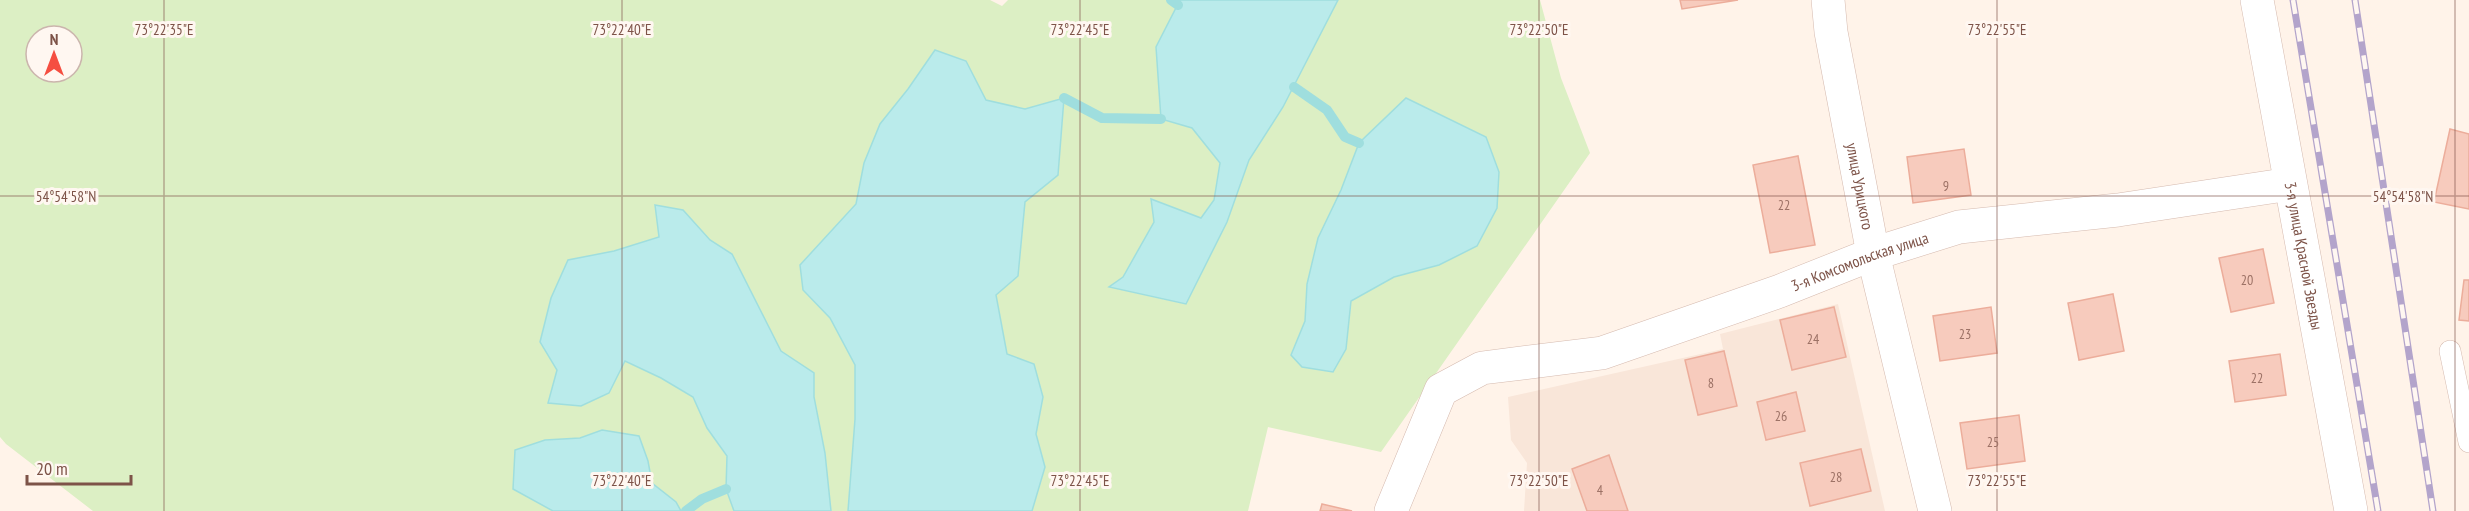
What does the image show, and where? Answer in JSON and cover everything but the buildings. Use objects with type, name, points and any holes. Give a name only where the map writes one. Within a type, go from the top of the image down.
[{"type":"street","name":"улица Урицкого","points":[[1828,0],[1831,32],[1873,254],[1935,511]]},
{"type":"street","name":"3-я улица Красной Звезды","points":[[2257,0],[2350,511]]},
{"type":"street","name":"3-я Комсомольская улица","points":[[1391,511],[1441,390],[1482,368],[1602,353],[1780,291],[1873,254],[1959,227],[2118,210],[2290,184]]},
{"type":"lane","points":[[2450,351],[2469,442]]},
{"type":"shaded area","points":[[1838,304],[1885,511],[1524,511],[1527,463],[1511,440],[1508,397],[1723,349],[1720,334]]},
{"type":"green space","points":[[0,0],[990,0],[1002,6],[1008,0],[1180,0],[1167,28],[1192,128],[1220,163],[1214,200],[1202,218],[1154,222],[1123,277],[1109,287],[1185,304],[1227,222],[1249,160],[1283,106],[1338,0],[1540,0],[1561,78],[1590,153],[1381,452],[1268,427],[1248,511],[1032,511],[1045,467],[1036,434],[1043,397],[1007,355],[996,294],[1021,229],[1025,202],[1058,175],[1064,99],[1025,109],[985,100],[966,61],[935,50],[908,89],[864,163],[856,204],[800,265],[803,290],[830,318],[855,365],[855,419],[848,511],[831,511],[825,453],[814,397],[814,373],[781,351],[732,254],[710,240],[683,210],[655,206],[660,237],[614,251],[568,260],[557,370],[548,403],[625,361],[661,378],[693,397],[707,428],[727,457],[726,489],[734,511],[681,511],[676,502],[652,483],[648,461],[602,430],[580,438],[545,440],[543,505],[553,511],[93,511],[0,437]],"holes":[[[1406,99],[1499,172],[1497,208],[1477,246],[1439,265],[1394,277],[1351,301],[1346,349],[1291,355],[1305,321],[1341,190],[1359,143]]]},
{"type":"water","points":[[1180,0],[1338,0],[1283,107],[1249,160],[1227,222],[1186,304],[1109,287],[1123,277],[1154,222],[1151,199],[1201,218],[1214,200],[1220,163],[1192,128],[1161,119],[1156,47]]},
{"type":"water","points":[[935,50],[966,61],[986,100],[1025,109],[1064,98],[1058,175],[1025,202],[1018,276],[996,295],[1007,354],[1034,364],[1043,397],[1036,434],[1045,467],[1032,511],[848,511],[855,419],[855,365],[830,318],[803,290],[800,265],[856,204],[864,163],[880,124]]},
{"type":"water","points":[[1406,98],[1486,137],[1499,172],[1497,208],[1477,246],[1439,265],[1394,277],[1351,301],[1346,349],[1333,372],[1302,367],[1291,355],[1305,321],[1307,284],[1318,238],[1341,190],[1359,143]]},
{"type":"water","points":[[655,205],[683,210],[710,240],[732,254],[781,351],[814,373],[814,397],[825,453],[831,511],[734,511],[726,489],[727,456],[707,428],[693,397],[661,378],[625,361],[609,393],[581,406],[548,403],[557,370],[540,342],[551,298],[568,260],[614,251],[659,237]]},
{"type":"water","points":[[602,430],[639,436],[648,461],[652,483],[676,502],[681,511],[553,511],[513,489],[515,450],[545,440],[580,438]]},
{"type":"waterway","points":[[1171,0],[1178,5]]},
{"type":"waterway","points":[[1294,87],[1327,110],[1345,137],[1359,143]]},
{"type":"waterway","points":[[1064,98],[1102,118],[1161,119]]},
{"type":"waterway","points":[[686,511],[702,499],[726,489]]},
{"type":"railway","points":[[2293,0],[2378,511]]},
{"type":"railway","points":[[2355,0],[2433,511]]}]
